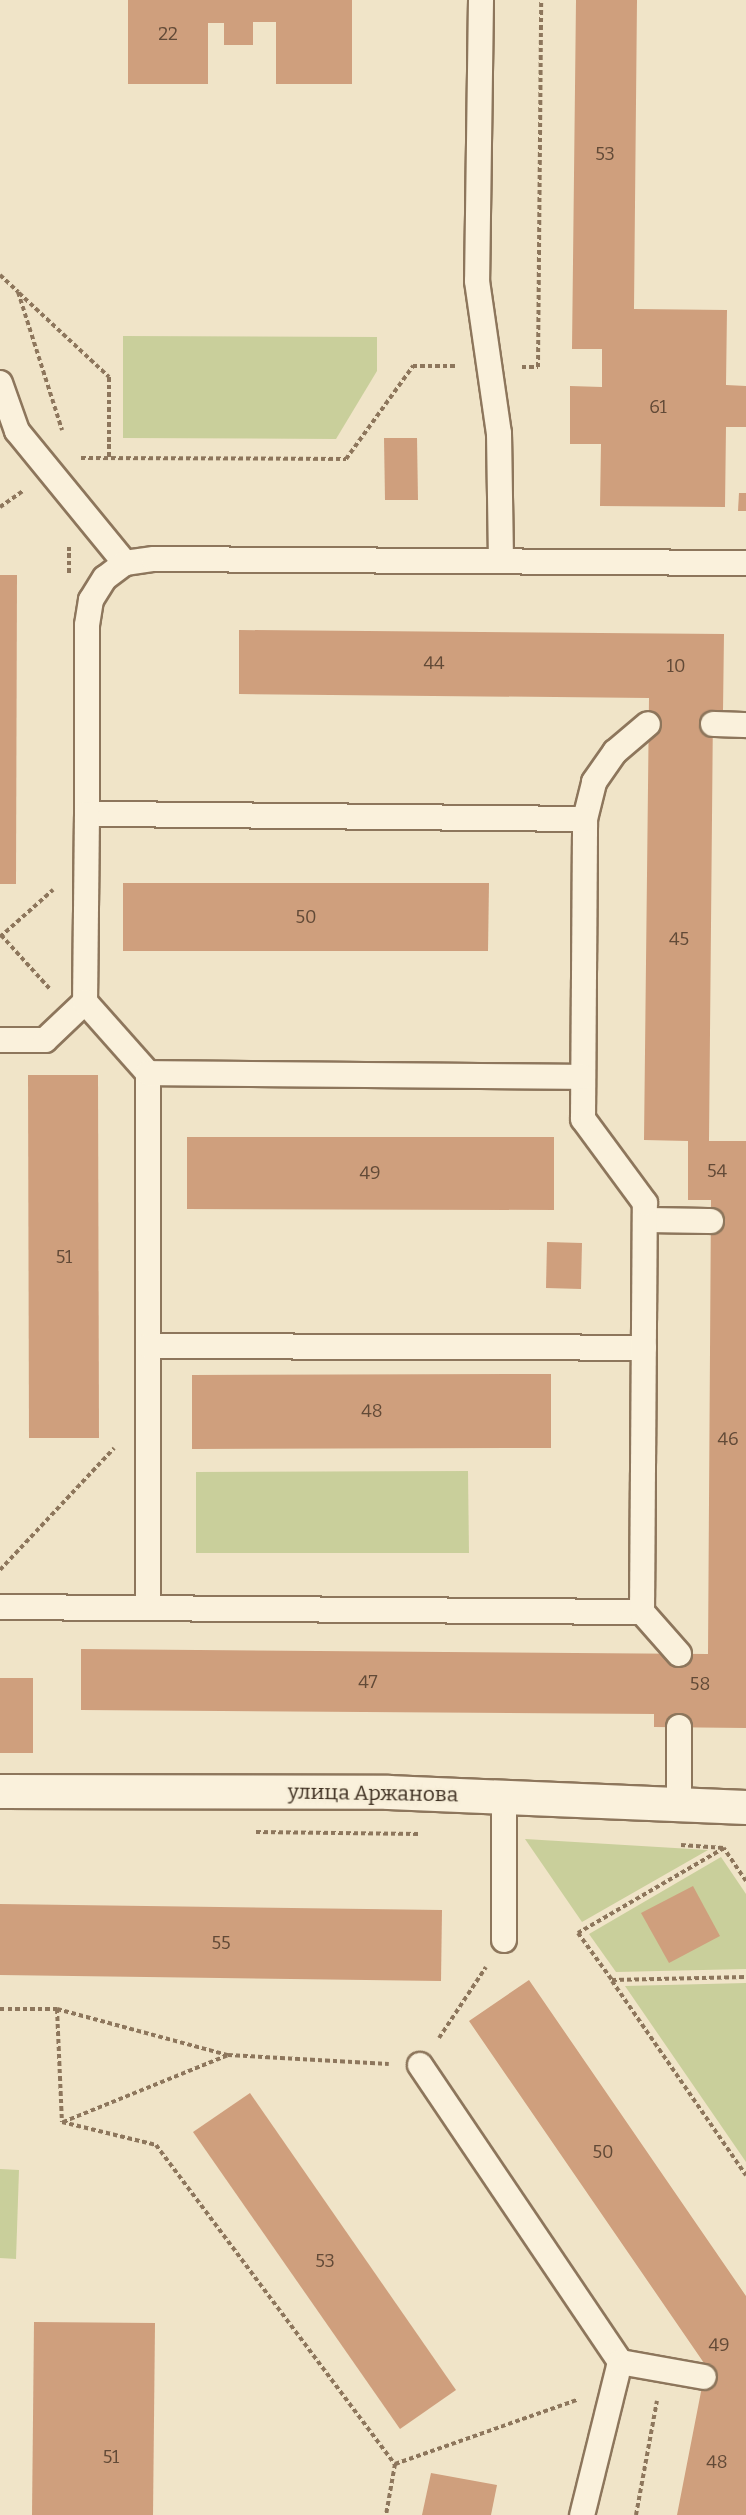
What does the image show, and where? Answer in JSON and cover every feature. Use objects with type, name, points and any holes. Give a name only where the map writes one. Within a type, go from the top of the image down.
[{"type":"street","name":"улица Аржанова","points":[[0,1791],[504,1796],[746,1807]]},
{"type":"lane","points":[[481,0],[477,281],[499,433],[501,561]]},
{"type":"lane","points":[[0,382],[17,431],[125,563]]},
{"type":"lane","points":[[0,1040],[45,1040],[79,1008],[87,813],[87,626],[92,600],[105,578],[125,563],[154,559],[746,563]]},
{"type":"lane","points":[[648,724],[615,752],[594,782],[585,819],[583,1119],[645,1203],[642,1612],[679,1654]]},
{"type":"lane","points":[[713,724],[746,725]]},
{"type":"lane","points":[[87,813],[585,819]]},
{"type":"lane","points":[[79,1008],[148,1073],[583,1077]]},
{"type":"lane","points":[[148,1073],[148,1608]]},
{"type":"lane","points":[[645,1220],[711,1221]]},
{"type":"lane","points":[[148,1346],[644,1348]]},
{"type":"lane","points":[[0,1607],[642,1612]]},
{"type":"lane","points":[[679,1727],[679,1804]]},
{"type":"lane","points":[[504,1796],[504,1940]]},
{"type":"lane","points":[[420,2065],[620,2362],[704,2377]]},
{"type":"lane","points":[[582,2515],[620,2362]]},
{"type":"path","points":[[70,458],[346,459],[413,366],[538,367],[542,0]]},
{"type":"path","points":[[18,292],[109,377],[110,458]]},
{"type":"path","points":[[0,935],[79,1008]]},
{"type":"path","points":[[0,1570],[119,1443]]},
{"type":"path","points":[[246,1832],[422,1834]]},
{"type":"path","points":[[677,1845],[724,1848]]},
{"type":"path","points":[[724,1848],[746,1881]]},
{"type":"path","points":[[724,1848],[579,1933],[746,2175]]},
{"type":"path","points":[[0,2009],[57,2009],[228,2055],[420,2065],[504,1940]]},
{"type":"path","points":[[612,1980],[746,1977]]},
{"type":"path","points":[[57,2009],[62,2122]]},
{"type":"path","points":[[62,2122],[228,2055]]},
{"type":"path","points":[[62,2122],[156,2145],[395,2464],[386,2515]]},
{"type":"path","points":[[395,2464],[614,2387],[658,2397],[636,2515]]},
{"type":"green space","points":[[123,336],[377,337],[377,371],[336,439],[123,438]]},
{"type":"green space","points":[[468,1471],[469,1553],[196,1553],[196,1472]]},
{"type":"green space","points":[[525,1839],[708,1850],[582,1922]]},
{"type":"green space","points":[[721,1857],[746,1894],[746,1969],[616,1972],[589,1934]]},
{"type":"green space","points":[[746,1983],[746,2162],[625,1986]]},
{"type":"green space","points":[[0,2169],[19,2170],[16,2259],[0,2258]]},
{"type":"building","points":[[128,0],[352,0],[352,84],[276,84],[276,22],[253,22],[253,45],[224,45],[224,23],[208,23],[208,84],[128,84]]},
{"type":"building","points":[[576,0],[637,0],[634,309],[727,310],[726,385],[746,386],[746,427],[726,427],[725,507],[600,506],[601,444],[570,444],[570,386],[602,387],[602,349],[572,349]]},
{"type":"building","points":[[384,438],[417,438],[418,500],[385,500]]},
{"type":"building","points":[[739,493],[746,493],[746,511],[738,511]]},
{"type":"building","points":[[0,575],[17,575],[16,884],[0,884]]},
{"type":"building","points":[[239,630],[724,634],[723,711],[713,710],[709,1141],[746,1141],[746,1728],[654,1727],[654,1714],[81,1710],[81,1649],[708,1654],[711,1200],[688,1200],[688,1141],[644,1140],[649,698],[239,694]]},
{"type":"building","points":[[123,883],[489,883],[488,951],[123,951]]},
{"type":"building","points":[[28,1075],[98,1075],[99,1438],[29,1438]]},
{"type":"building","points":[[187,1137],[554,1137],[554,1210],[187,1209]]},
{"type":"building","points":[[547,1242],[582,1243],[581,1289],[546,1288]]},
{"type":"building","points":[[551,1374],[551,1448],[192,1449],[192,1375]]},
{"type":"building","points":[[0,1678],[33,1678],[33,1753],[0,1753]]},
{"type":"building","points":[[693,1886],[720,1936],[669,1963],[641,1913]]},
{"type":"building","points":[[0,1904],[442,1910],[441,1981],[0,1975]]},
{"type":"building","points":[[529,1980],[746,2296],[746,2515],[677,2515],[706,2366],[469,2021]]},
{"type":"building","points":[[250,2093],[456,2390],[400,2429],[193,2132]]},
{"type":"building","points":[[34,2322],[155,2323],[153,2515],[32,2515]]},
{"type":"building","points":[[431,2473],[497,2485],[491,2515],[422,2515]]}]
